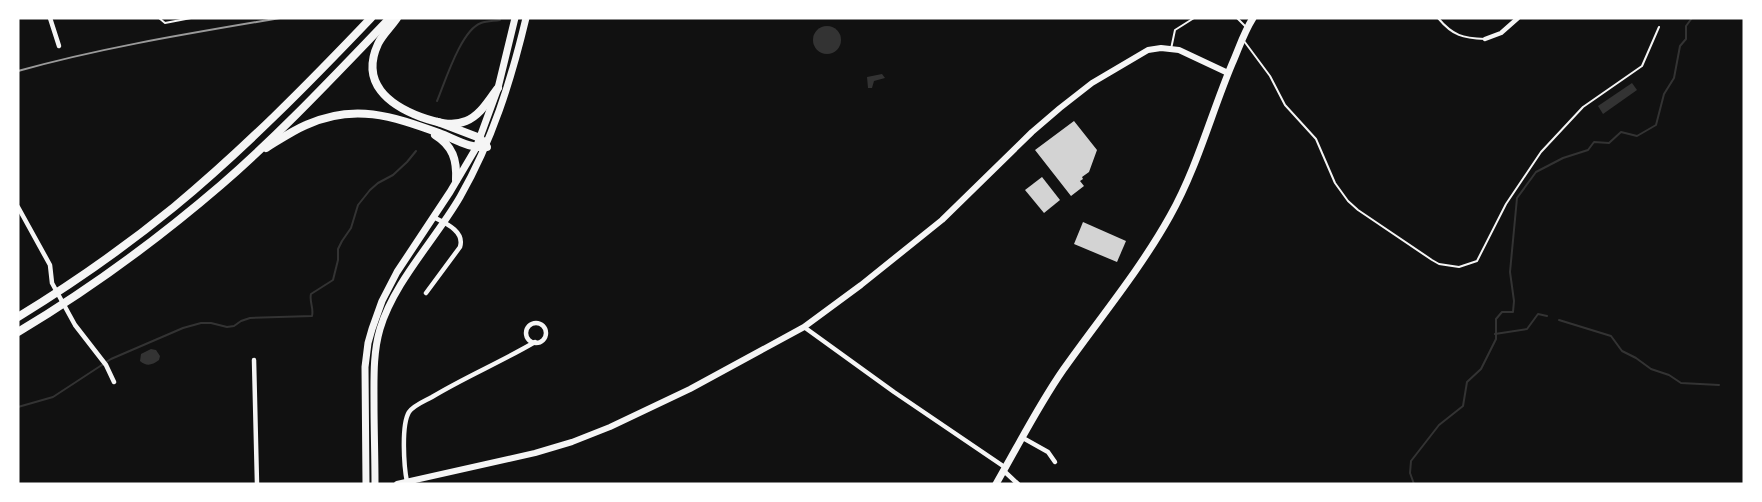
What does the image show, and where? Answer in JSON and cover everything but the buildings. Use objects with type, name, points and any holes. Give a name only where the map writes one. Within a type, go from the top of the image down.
[{"type":"highway","points":[[361,29],[363,18]]},
{"type":"highway","points":[[18,317],[133,239],[188,195],[270,120],[371,18]]},
{"type":"highway","points":[[18,332],[67,303],[172,226],[254,154],[324,87],[390,18]]},
{"type":"highway","points":[[397,18],[381,38],[374,53],[373,66],[376,82],[382,93],[394,105],[405,111],[480,138],[487,147]]},
{"type":"highway","points":[[438,122],[457,123],[470,120],[483,108],[498,88]]},
{"type":"highway","points":[[254,154],[304,126],[343,114],[376,114],[395,118],[476,148],[487,147]]},
{"type":"highway","points":[[420,127],[441,139],[452,150],[456,162],[456,180]]},
{"type":"main road","points":[[366,484],[365,367],[368,343],[382,301],[397,272],[476,148],[498,88],[515,18]]},
{"type":"main road","points":[[375,484],[374,367],[380,329],[387,309],[459,199],[487,147],[512,73],[526,18]]},
{"type":"main road","points":[[996,484],[1062,372],[1151,248],[1171,214],[1185,185],[1228,73],[1253,18]]},
{"type":"street","points":[[50,18],[60,46]]},
{"type":"street","points":[[1485,39],[1501,33],[1518,18]]},
{"type":"street","points":[[397,484],[535,453],[610,428],[690,389],[804,327],[942,220],[1032,132],[1092,83],[1148,50],[1161,48],[1179,50],[1228,73]]},
{"type":"street","points":[[18,207],[50,265],[52,283],[75,325],[102,359],[114,382]]},
{"type":"street","points":[[426,293],[461,244],[458,233],[433,217]]},
{"type":"street","points":[[407,482],[404,456],[408,414],[438,393],[535,342],[541,341],[546,334],[543,325],[538,323],[530,325],[526,332],[530,340],[535,342]]},
{"type":"street","points":[[804,327],[1005,470],[1018,484]]},
{"type":"street","points":[[254,360],[257,484]]},
{"type":"street","points":[[1023,438],[1048,452],[1055,462]]},
{"type":"lane","points":[[159,18],[165,23],[190,18]]},
{"type":"lane","points":[[1171,49],[1175,30],[1194,18]]},
{"type":"lane","points":[[1236,18],[1248,27]]},
{"type":"lane","points":[[1438,18],[1460,36],[1485,39]]},
{"type":"lane","points":[[1243,38],[1270,76],[1285,105],[1316,139],[1330,175],[1348,201],[1432,260],[1446,266],[1459,267],[1472,264],[1480,258],[1506,204],[1545,147],[1583,106],[1642,66],[1659,27]]},
{"type":"shaded area","points":[[827,26],[837,30],[841,40],[837,50],[827,54],[817,50],[813,40],[817,30]]},
{"type":"shaded area","points":[[882,74],[885,78],[874,81],[872,88],[868,88],[867,77]]},
{"type":"shaded area","points":[[1632,83],[1637,90],[1603,114],[1598,106]]},
{"type":"shaded area","points":[[151,349],[156,350],[160,356],[159,360],[150,365],[140,361],[141,354]]},
{"type":"waterway","points":[[1414,484],[1410,473],[1411,461],[1439,425],[1463,406],[1467,382],[1481,369],[1496,339],[1496,319],[1502,312],[1513,312],[1514,301],[1510,272],[1517,198],[1536,172],[1563,158],[1588,150],[1594,142],[1609,143],[1621,132],[1637,136],[1656,125],[1664,94],[1674,78],[1680,46],[1686,39],[1686,26],[1692,18]]},
{"type":"waterway","points":[[437,101],[454,57],[467,35],[481,23],[500,20]]},
{"type":"waterway","points":[[18,407],[53,397],[111,359],[183,328],[201,323],[234,326],[250,318],[312,316],[311,294],[333,280],[338,249],[351,228],[358,205],[370,190],[393,175],[416,151]]},
{"type":"waterway","points":[[1495,334],[1527,329],[1538,314],[1547,316]]},
{"type":"waterway","points":[[1559,320],[1611,336],[1622,351],[1651,369],[1669,375],[1681,383],[1719,385]]},
{"type":"railway","points":[[18,71],[115,48],[280,18]]}]
